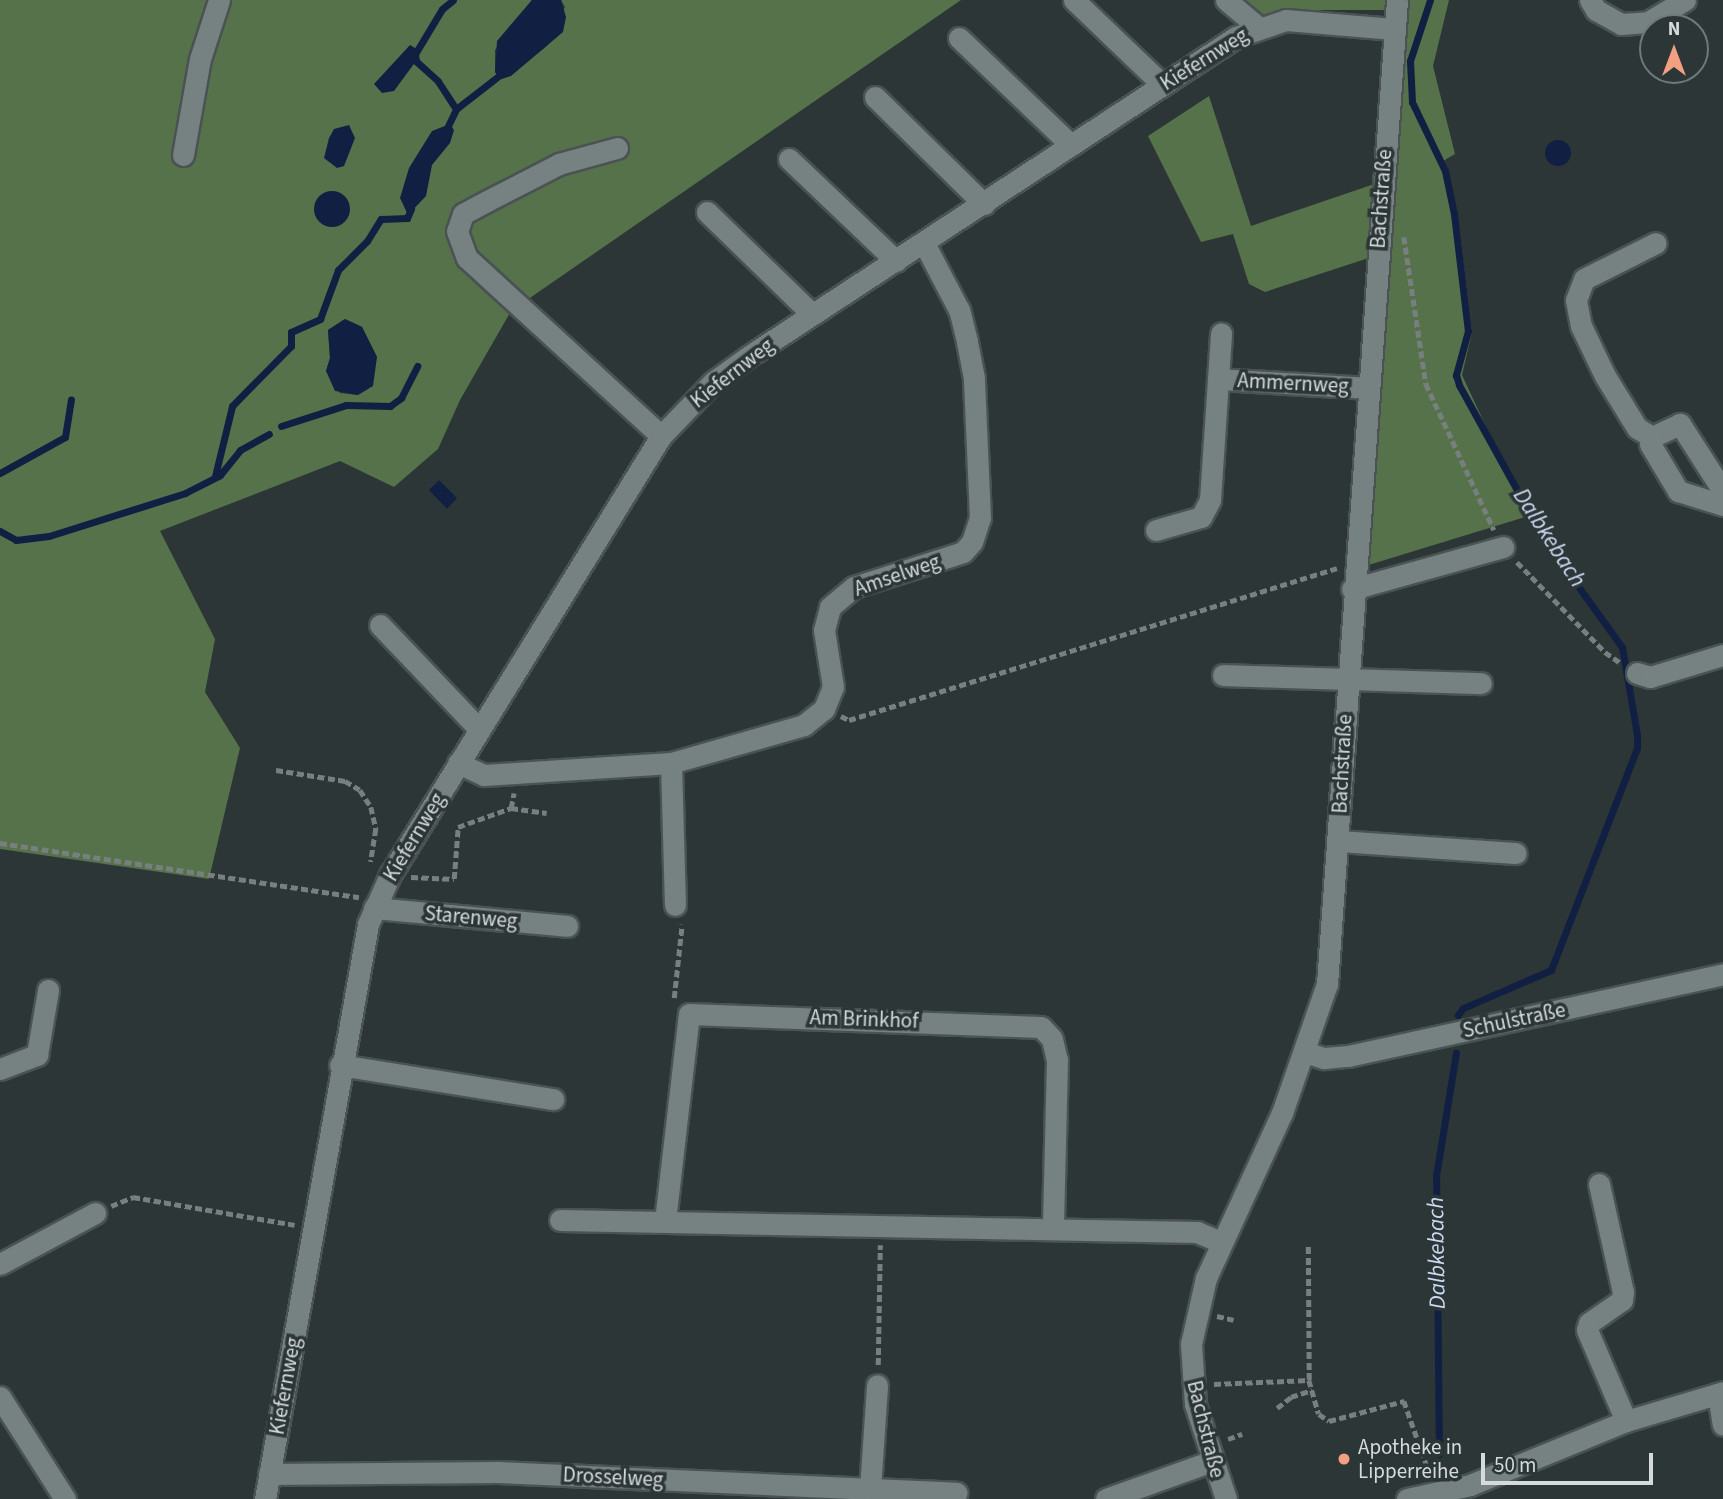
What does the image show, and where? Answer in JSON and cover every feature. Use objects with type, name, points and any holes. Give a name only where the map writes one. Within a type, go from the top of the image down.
[{"type":"street","points":[[183,155],[200,59],[219,0]]},
{"type":"street","points":[[1073,0],[1162,84]]},
{"type":"street","points":[[1226,0],[1257,26]]},
{"type":"street","name":"Bachstraße","points":[[1226,1499],[1195,1404],[1191,1344],[1206,1278],[1305,1052],[1327,984],[1352,590],[1397,0]]},
{"type":"street","points":[[1590,0],[1596,10],[1621,24],[1648,22],[1685,0]]},
{"type":"street","name":"Kiefernweg","points":[[265,1499],[362,944],[381,893],[458,763],[661,436],[713,382],[1162,84],[1257,26],[1286,20],[1394,29]]},
{"type":"street","points":[[959,38],[1071,145]]},
{"type":"street","points":[[874,97],[984,204]]},
{"type":"street","points":[[617,148],[559,164],[487,201],[463,214],[457,231],[467,258],[661,436]]},
{"type":"street","points":[[789,159],[896,261]]},
{"type":"street","points":[[707,212],[812,314]]},
{"type":"street","name":"Amselweg","points":[[824,709],[833,687],[824,630],[830,607],[854,587],[963,552],[972,542],[980,518],[974,378],[967,341],[959,310],[924,243]]},
{"type":"street","points":[[1652,437],[1637,428],[1605,376],[1581,326],[1576,300],[1584,279],[1656,243]]},
{"type":"street","name":"Ammernweg","points":[[1156,530],[1201,517],[1210,499],[1221,333]]},
{"type":"street","name":"Ammernweg","points":[[1218,379],[1368,388]]},
{"type":"street","points":[[1723,491],[1680,424],[1652,437],[1650,444],[1678,491],[1723,505]]},
{"type":"street","points":[[1352,590],[1503,547]]},
{"type":"street","points":[[380,625],[479,729]]},
{"type":"street","points":[[1637,673],[1650,677],[1723,655]]},
{"type":"street","points":[[1223,675],[1481,683]]},
{"type":"street","points":[[458,763],[484,775],[671,762],[804,725],[824,709]]},
{"type":"street","points":[[671,762],[675,905]]},
{"type":"street","points":[[1338,841],[1516,853]]},
{"type":"street","name":"Starenweg","points":[[381,893],[567,926]]},
{"type":"street","name":"Schulstraße","points":[[1305,1052],[1324,1058],[1348,1056],[1723,974]]},
{"type":"street","points":[[0,1069],[37,1055],[48,990]]},
{"type":"street","points":[[665,1221],[689,1014]]},
{"type":"street","name":"Am Brinkhof","points":[[689,1014],[1041,1027],[1052,1039],[1057,1060],[1054,1228]]},
{"type":"street","points":[[340,1065],[553,1099]]},
{"type":"street","points":[[1599,1184],[1623,1292],[1622,1300],[1589,1323],[1587,1330],[1626,1421]]},
{"type":"street","points":[[0,1264],[94,1213]]},
{"type":"street","points":[[560,1220],[1197,1232],[1221,1242]]},
{"type":"street","points":[[870,1489],[877,1385]]},
{"type":"street","points":[[1407,1499],[1470,1485],[1626,1421],[1721,1393],[1723,1425]]},
{"type":"street","points":[[0,1397],[65,1499]]},
{"type":"street","points":[[1106,1499],[1212,1461]]},
{"type":"street","name":"Drosselweg","points":[[269,1474],[498,1472],[957,1493]]},
{"type":"path","points":[[1402,231],[1426,384],[1503,547],[1605,652]]},
{"type":"path","points":[[824,709],[849,720],[1354,562]]},
{"type":"path","points":[[276,770],[345,781],[360,790],[371,807],[376,829],[369,872],[381,893]]},
{"type":"path","points":[[512,808],[518,773]]},
{"type":"path","points":[[0,843],[381,893],[451,881],[458,874],[453,867],[458,827],[512,808],[547,813]]},
{"type":"path","points":[[675,905],[683,927],[674,1000],[689,1014]]},
{"type":"path","points":[[94,1213],[133,1197],[312,1228]]},
{"type":"path","points":[[877,1385],[881,1226]]},
{"type":"path","points":[[1308,1245],[1310,1380],[1319,1414],[1329,1421],[1404,1401],[1430,1475]]},
{"type":"path","points":[[1231,1383],[1310,1380]]},
{"type":"path","points":[[1277,1408],[1312,1390]]},
{"type":"green space","points":[[0,0],[532,0],[495,50],[495,72],[523,65],[548,45],[565,7],[561,0],[961,0],[511,311],[460,400],[438,449],[394,487],[340,461],[160,531],[215,639],[205,692],[240,748],[209,879],[0,849]],"holes":[[[345,319],[362,327],[377,357],[358,395],[340,393],[326,371],[330,358],[328,330]]]},
{"type":"green space","points":[[1239,0],[1449,0],[1433,66],[1455,154],[1443,161],[1458,217],[1472,332],[1462,375],[1508,474],[1535,514],[1362,567],[1384,253],[1265,292],[1249,284],[1233,234],[1201,242],[1148,136],[1209,96],[1251,226],[1392,178],[1403,10],[1296,10],[1258,19]]},
{"type":"water","points":[[532,0],[561,0],[566,17],[563,32],[511,76],[499,80],[495,72],[497,41]]},
{"type":"water","points":[[410,45],[420,51],[416,61],[394,91],[382,93],[374,84]]},
{"type":"water","points":[[450,124],[454,130],[450,143],[432,165],[426,196],[408,215],[400,198],[409,168],[432,131]]},
{"type":"water","points":[[349,125],[355,138],[344,166],[337,168],[324,158],[329,138],[334,129]]},
{"type":"water","points":[[1558,140],[1567,144],[1571,153],[1567,162],[1558,166],[1549,162],[1545,153],[1549,144]]},
{"type":"water","points":[[332,191],[345,196],[350,209],[345,222],[332,227],[319,222],[314,209],[319,196]]},
{"type":"water","points":[[345,319],[362,327],[377,357],[373,386],[358,395],[335,391],[326,371],[330,358],[328,330]]},
{"type":"water","points":[[439,480],[457,498],[447,509],[429,490]]},
{"type":"waterway","points":[[445,132],[456,109],[438,81],[416,61],[415,54],[442,9],[453,0]]},
{"type":"waterway","name":"Dalbkebach","points":[[1430,0],[1410,61],[1412,102],[1445,171],[1454,214],[1468,331],[1456,375],[1544,539],[1622,647],[1637,735],[1637,748],[1551,970],[1463,1008],[1458,1015]]},
{"type":"waterway","points":[[456,109],[496,78]]},
{"type":"waterway","points":[[215,476],[232,406],[291,346],[291,332],[320,319],[338,270],[367,241],[381,219],[407,218],[411,209]]},
{"type":"waterway","points":[[281,426],[346,405],[390,406],[401,398],[417,366]]},
{"type":"waterway","points":[[0,473],[65,437],[71,399]]},
{"type":"waterway","points":[[0,531],[16,540],[49,536],[185,493],[220,475],[240,450],[269,434]]},
{"type":"waterway","name":"Dalbkebach","points":[[1439,1454],[1436,1176],[1456,1053]]},
{"type":"place","name":"Apotheke in Lipperreihe","points":[[1344,1459]]}]
